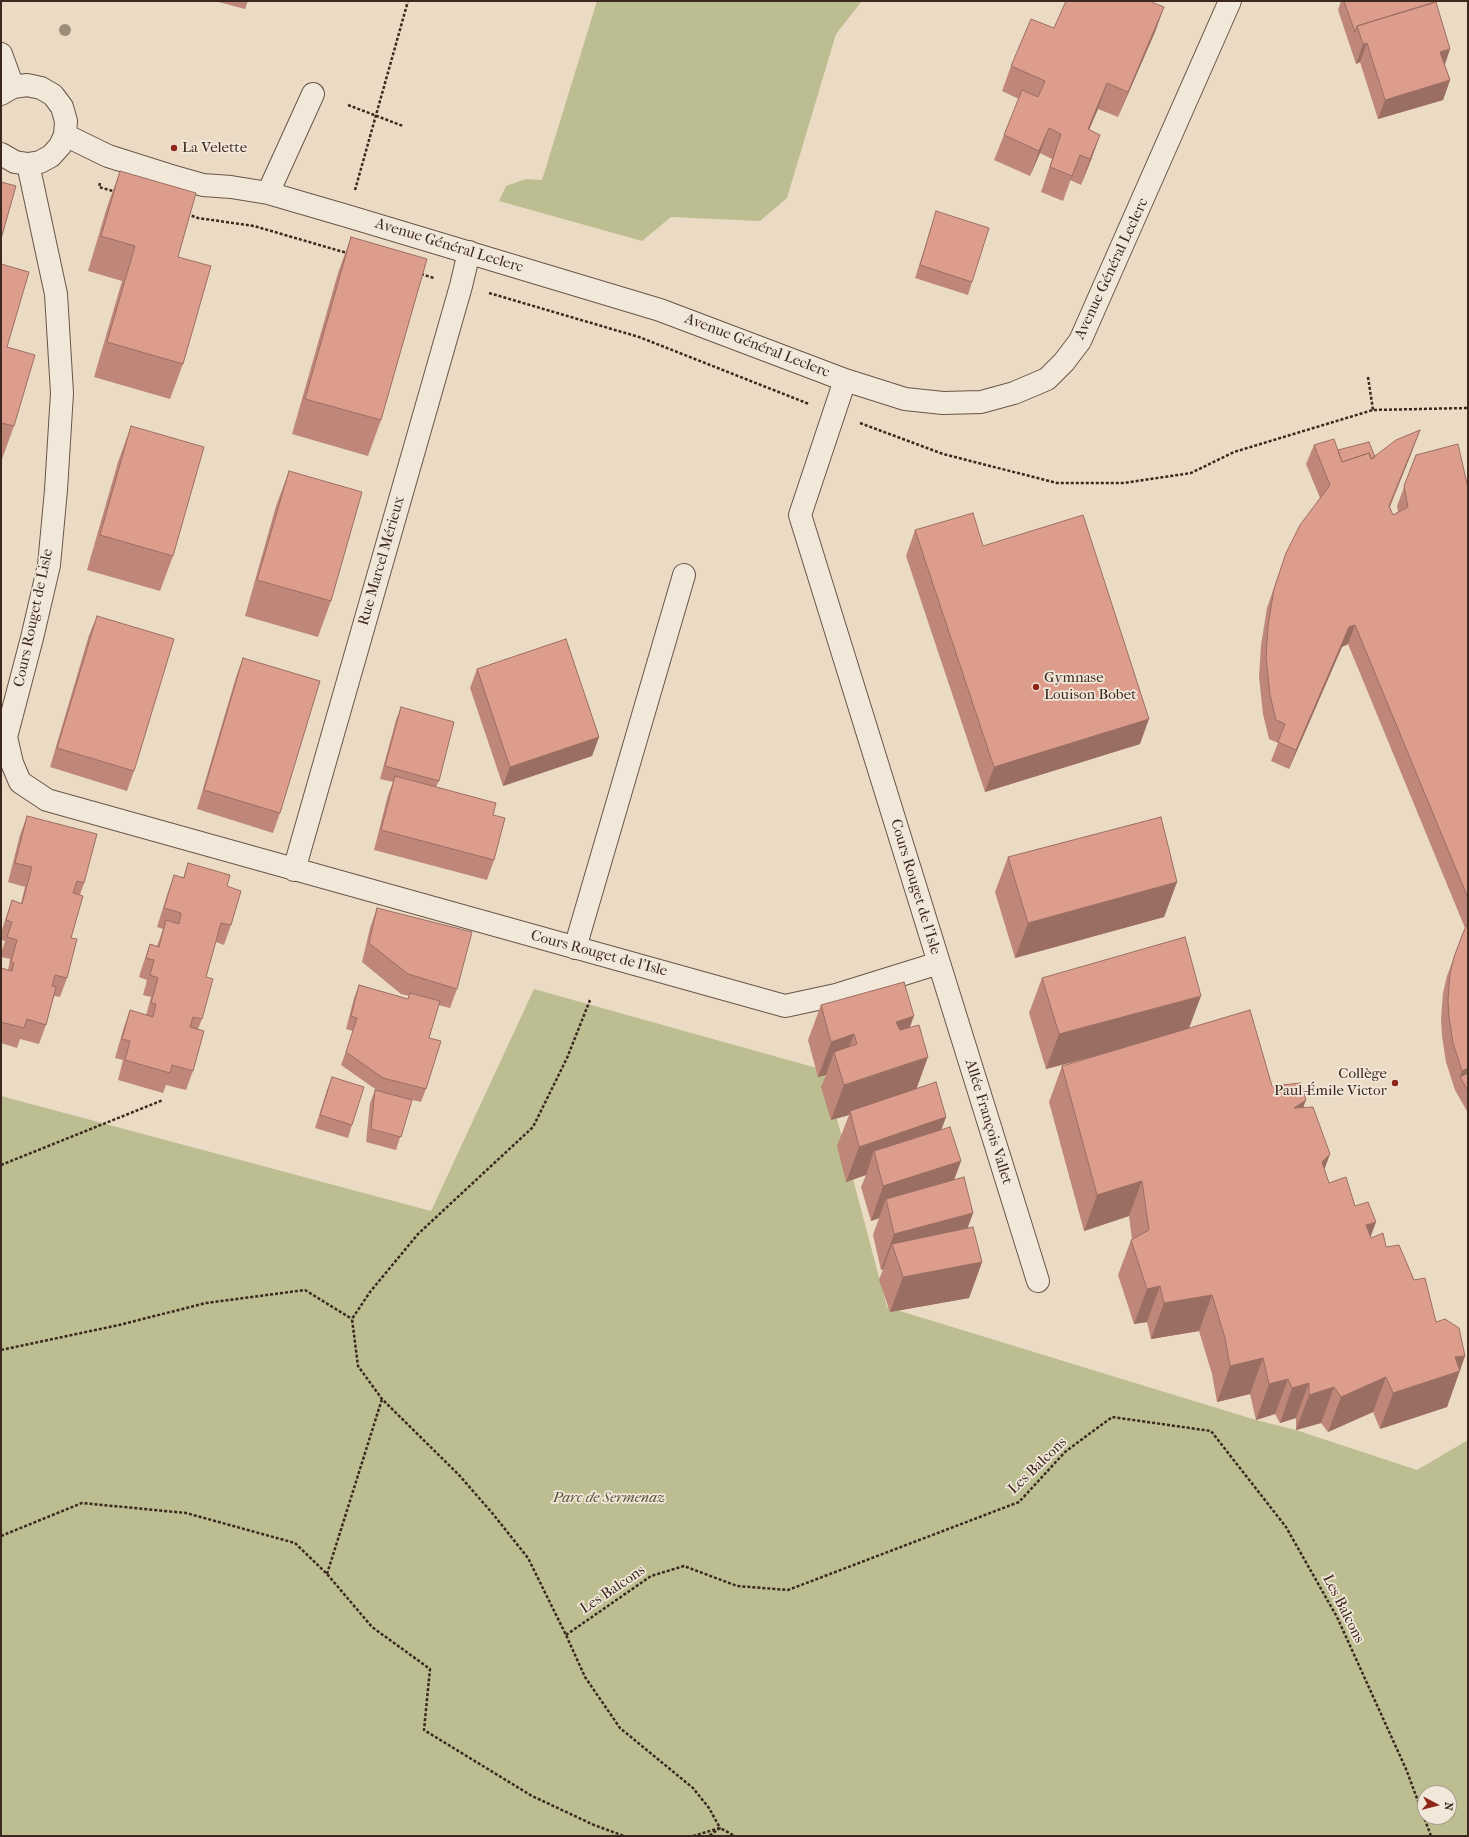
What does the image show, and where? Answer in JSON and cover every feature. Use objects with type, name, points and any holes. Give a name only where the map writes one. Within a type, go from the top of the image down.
[{"type":"street","name":"Avenue Général Leclerc","points":[[65,135],[108,156],[203,185],[231,187],[268,193],[660,310],[845,380],[905,400],[943,403],[981,402],[1014,392],[1047,378],[1064,362],[1080,341],[1230,1]]},
{"type":"street","points":[[1,54],[7,91],[27,85],[41,88],[53,95],[62,107],[66,120],[65,135],[60,146],[51,156],[40,162],[28,164],[15,162],[1,154]]},
{"type":"street","points":[[268,193],[313,94]]},
{"type":"street","name":"Cours Rouget de Lisle","points":[[28,164],[56,294],[62,393],[56,490],[49,565],[6,738],[12,763],[20,782],[47,800],[294,870]]},
{"type":"street","name":"Rue Marcel Mérieux","points":[[294,870],[461,286],[469,252]]},
{"type":"street","name":"Cours Rouget de l'Isle","points":[[294,870],[785,1006],[836,995],[939,963],[800,515],[845,380]]},
{"type":"street","points":[[575,948],[684,574]]},
{"type":"street","name":"Allée François Vallet","points":[[939,963],[1038,1281]]},
{"type":"path","points":[[347,216],[408,1]]},
{"type":"path","points":[[348,105],[403,126]]},
{"type":"path","points":[[108,156],[99,187],[122,194]]},
{"type":"path","points":[[182,213],[198,218],[254,226],[353,255]]},
{"type":"path","points":[[415,272],[639,337],[833,414],[943,454],[1057,484],[1117,483],[1191,473],[1234,452],[1373,410],[1468,408]]},
{"type":"path","points":[[1368,377],[1373,410]]},
{"type":"path","points":[[590,1000],[566,1058],[533,1127],[418,1234],[370,1292],[352,1319],[358,1366],[382,1398],[459,1475],[493,1514],[528,1558],[585,1677],[620,1728],[693,1788],[709,1808],[720,1828],[735,1836]]},
{"type":"path","points":[[1,1165],[164,1100]]},
{"type":"path","points":[[1,1350],[119,1325],[206,1303],[305,1290],[352,1319]]},
{"type":"path","points":[[327,1574],[382,1398]]},
{"type":"path","name":"Les Balcons","points":[[566,1635],[651,1576],[684,1566],[737,1586],[788,1590],[1019,1502],[1065,1452],[1112,1417],[1211,1431],[1286,1526],[1337,1617],[1406,1769],[1431,1836]]},
{"type":"path","points":[[1,1536],[82,1503],[186,1513],[294,1544],[327,1574],[372,1627],[430,1669],[424,1730],[532,1796],[594,1825],[624,1836]]},
{"type":"path","points":[[693,1836],[720,1828]]},
{"type":"path","points":[[709,1836],[720,1828]]},
{"type":"green space","points":[[597,1],[862,1],[836,34],[787,198],[760,221],[671,217],[642,241],[499,201],[506,186],[526,179],[542,180]]},
{"type":"green space","name":"Parc de Sermenaz","points":[[534,989],[824,1070],[887,1307],[1256,1420],[1296,1430],[1417,1470],[1468,1440],[1468,1836],[1,1836],[1,1096],[431,1211]]},
{"type":"building","points":[[1066,1],[1149,1],[1164,7],[1128,92],[1107,83],[1088,129],[1100,135],[1090,159],[1080,155],[1072,176],[1050,167],[1061,134],[1049,128],[1039,151],[1004,135],[1022,90],[1038,97],[1045,81],[1011,66],[1031,19],[1054,28]]},
{"type":"building","points":[[1344,1],[1432,1],[1432,3],[1357,26],[1355,32]]},
{"type":"building","points":[[1436,2],[1450,49],[1440,52],[1450,80],[1385,100],[1367,43],[1363,44],[1357,26]]},
{"type":"building","points":[[120,171],[196,193],[178,257],[211,266],[183,364],[107,342],[135,246],[101,236]]},
{"type":"building","points":[[1,182],[16,186],[1,239]]},
{"type":"building","points":[[936,211],[989,228],[972,282],[920,265]]},
{"type":"building","points":[[351,237],[427,259],[381,420],[305,399]]},
{"type":"building","points":[[1,264],[29,272],[7,347],[35,355],[14,426],[1,423]]},
{"type":"building","points":[[131,426],[204,447],[173,556],[100,535]]},
{"type":"building","points":[[1420,430],[1389,506],[1393,515],[1408,507],[1404,486],[1416,455],[1458,444],[1468,488],[1468,898],[1355,625],[1349,627],[1296,750],[1278,742],[1285,724],[1276,720],[1270,695],[1266,657],[1268,626],[1274,589],[1286,553],[1300,525],[1330,485],[1314,445],[1334,439],[1342,462],[1369,453],[1371,459],[1396,440]]},
{"type":"building","points":[[1369,442],[1375,457],[1371,459],[1369,453],[1342,462],[1338,450]]},
{"type":"building","points":[[289,471],[362,492],[331,601],[257,580]]},
{"type":"building","name":"Gymnase Louison Bobet","points":[[973,513],[983,546],[1083,515],[1149,719],[994,767],[915,530]]},
{"type":"building","points":[[97,616],[174,639],[134,771],[57,748]]},
{"type":"building","points":[[566,639],[599,737],[510,767],[477,669]]},
{"type":"building","points":[[243,658],[320,681],[280,813],[204,790]]},
{"type":"building","points":[[401,707],[454,722],[439,781],[385,766]]},
{"type":"building","points":[[395,776],[496,803],[493,815],[505,818],[494,860],[381,830]]},
{"type":"building","points":[[27,816],[97,834],[84,883],[77,881],[73,893],[83,896],[71,938],[77,939],[67,978],[55,975],[52,986],[56,987],[46,1025],[27,1019],[24,1028],[1,1022],[1,968],[12,971],[14,963],[11,962],[17,940],[7,937],[12,922],[6,920],[12,900],[22,904],[32,867],[15,863]]},
{"type":"building","points":[[1161,817],[1177,882],[1028,923],[1008,857]]},
{"type":"building","points":[[188,863],[230,875],[227,886],[241,891],[231,925],[221,923],[206,977],[213,979],[202,1019],[193,1017],[190,1027],[204,1031],[193,1071],[172,1065],[170,1073],[125,1060],[130,1041],[122,1039],[130,1010],[153,1017],[156,1004],[151,1003],[158,978],[150,975],[154,960],[146,958],[150,944],[159,947],[166,920],[179,924],[181,913],[164,908],[174,875],[184,878]]},
{"type":"building","points":[[377,908],[472,932],[457,989],[408,974],[369,943]]},
{"type":"building","points":[[1468,923],[1468,1068],[1462,1071],[1453,1043],[1448,1000],[1450,974],[1454,957]]},
{"type":"building","points":[[1185,937],[1201,996],[1059,1034],[1042,978]]},
{"type":"building","points":[[904,982],[914,1016],[896,1022],[900,1030],[919,1025],[928,1057],[844,1085],[834,1052],[857,1044],[854,1034],[831,1042],[821,1005]]},
{"type":"building","points":[[359,985],[408,999],[410,993],[440,1001],[429,1038],[441,1041],[426,1089],[383,1078],[346,1052],[357,1018],[351,1016]]},
{"type":"building","points":[[1250,1010],[1272,1086],[1301,1083],[1306,1100],[1294,1108],[1313,1107],[1330,1154],[1322,1162],[1329,1183],[1346,1177],[1355,1206],[1368,1202],[1376,1222],[1366,1225],[1371,1238],[1383,1233],[1386,1247],[1399,1245],[1414,1280],[1425,1278],[1436,1322],[1445,1319],[1459,1328],[1465,1356],[1455,1357],[1460,1371],[1393,1393],[1386,1377],[1341,1397],[1334,1387],[1309,1395],[1309,1383],[1292,1388],[1288,1379],[1269,1384],[1263,1358],[1230,1366],[1225,1338],[1212,1295],[1164,1303],[1160,1286],[1147,1289],[1131,1240],[1149,1230],[1142,1181],[1097,1195],[1062,1066]]},
{"type":"building","points":[[1468,1073],[1468,1091],[1460,1077]]},
{"type":"building","points":[[332,1077],[364,1087],[352,1125],[320,1115]]},
{"type":"building","points":[[936,1082],[946,1117],[859,1147],[850,1111]]},
{"type":"building","points":[[375,1090],[412,1100],[401,1137],[371,1129]]},
{"type":"building","points":[[950,1127],[961,1161],[883,1186],[874,1151]]},
{"type":"building","points":[[964,1177],[973,1213],[894,1234],[886,1199]]},
{"type":"building","points":[[973,1227],[982,1262],[903,1277],[892,1244]]},
{"type":"place","name":"La Velette","points":[[174,148]]},
{"type":"place","name":"Gymnase Louison Bobet","points":[[1036,687]]},
{"type":"place","name":"Collège Paul-Émile Victor","points":[[1395,1083]]}]
